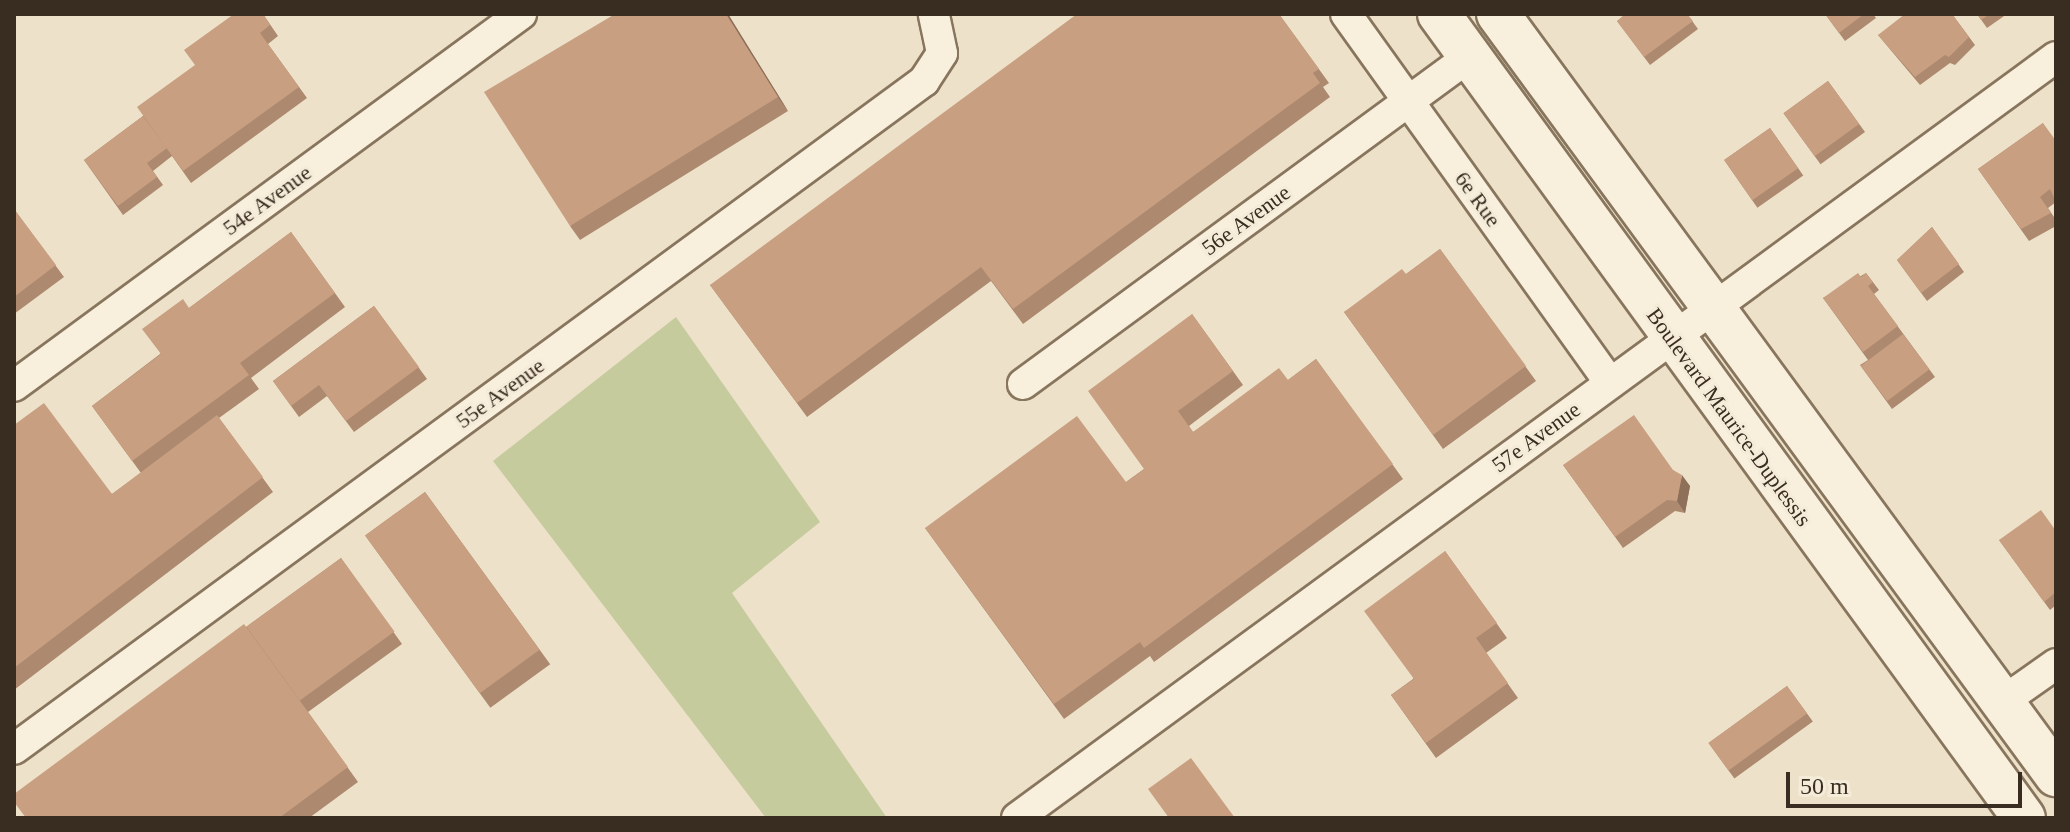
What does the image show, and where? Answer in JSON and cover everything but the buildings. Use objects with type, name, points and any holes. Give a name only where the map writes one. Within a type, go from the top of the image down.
[{"type":"street","name":"54e Avenue","points":[[14,386],[521,14]]},
{"type":"street","name":"55e Avenue","points":[[14,749],[924,81],[942,53],[934,14]]},
{"type":"street","name":"6e Rue","points":[[1346,14],[1610,383]]},
{"type":"street","name":"Boulevard Maurice-Duplessis","points":[[1439,14],[1671,338],[2024,818]]},
{"type":"street","points":[[1513,19],[1710,307],[2056,775]]},
{"type":"street","name":"56e Avenue","points":[[1023,384],[1470,56]]},
{"type":"street","name":"57e Avenue","points":[[1017,818],[1710,307],[2056,57]]},
{"type":"street","points":[[2002,702],[2056,664]]},
{"type":"green space","points":[[676,317],[820,522],[732,593],[887,818],[766,818],[493,461]]}]
